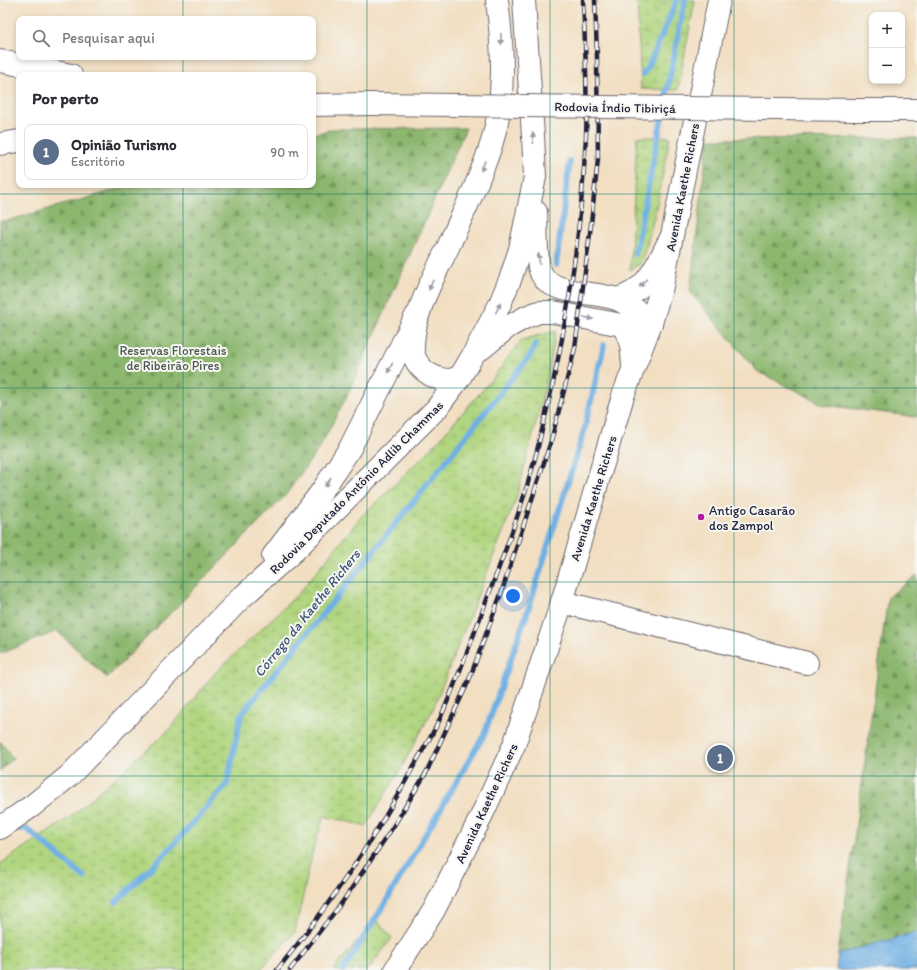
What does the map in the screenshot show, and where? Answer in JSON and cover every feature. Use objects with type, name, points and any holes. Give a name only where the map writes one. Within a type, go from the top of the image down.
[{"type":"main road","name":"Rodovia Deputado Antônio Adlib Chammas","points":[[241,598],[301,520],[350,448],[420,308],[479,178],[492,141],[499,107],[503,74],[501,30],[497,0]]},
{"type":"main road","name":"Rodovia Deputado Antônio Adlib Chammas","points":[[0,828],[32,806],[70,775],[241,598],[295,550],[437,408],[474,355],[499,306],[511,277],[520,249],[535,177],[534,136],[524,0]]},
{"type":"main road","name":"Avenida Kaethe Richers","points":[[395,970],[434,910],[480,819],[511,752],[562,602],[623,396],[651,323],[662,286],[719,0]]},
{"type":"main road","points":[[0,46],[16,56]]},
{"type":"main road","points":[[25,60],[46,69]]},
{"type":"main road","points":[[0,61],[58,72]]},
{"type":"main road","name":"Rodovia Índio Tibiriçá","points":[[316,105],[372,104],[917,110]]},
{"type":"main road","points":[[0,144],[16,141]]},
{"type":"main road","points":[[535,177],[538,261],[540,272],[544,279],[560,288],[617,299],[631,306],[651,323]]},
{"type":"main road","points":[[617,299],[639,288],[656,266],[671,238]]},
{"type":"main road","points":[[420,308],[413,349],[415,359],[421,368],[433,376],[448,380],[460,377]]},
{"type":"main road","points":[[474,355],[508,327],[539,312],[553,312],[622,325],[651,323]]},
{"type":"main road","points":[[622,325],[628,333],[630,339],[634,367]]},
{"type":"main road","points":[[562,602],[807,663]]},
{"type":"green space","points":[[637,0],[695,0],[678,90],[641,89]]},
{"type":"green space","name":"Reservas Florestais de Ribeirão Pires","points":[[466,128],[348,394],[320,447],[285,496],[107,678],[57,631],[0,654],[0,221],[6,221],[122,188],[316,188],[316,133],[333,129]]},
{"type":"green space","points":[[637,137],[670,137],[656,209],[647,245],[640,264],[630,270]]},
{"type":"green space","points":[[917,138],[917,417],[824,405],[757,371],[690,292],[708,139]]},
{"type":"green space","points":[[556,331],[547,380],[516,499],[433,709],[402,767],[366,826],[324,816],[313,850],[295,932],[260,970],[0,970],[0,864],[69,818],[167,732],[215,673],[299,593],[360,518],[429,451],[493,378],[521,340]]},
{"type":"green space","points":[[917,575],[917,932],[838,954],[888,597]]},
{"type":"green space","points":[[0,741],[13,758],[0,771]]},
{"type":"green space","points":[[376,919],[392,938],[368,970],[333,970]]},
{"type":"water","points":[[917,932],[917,970],[836,970],[838,954]]},
{"type":"waterway","name":"Córrego da Kaethe Richers","points":[[643,74],[649,65],[677,0]]},
{"type":"waterway","points":[[635,254],[685,0]]},
{"type":"waterway","name":"Córrego da Kaethe Richers","points":[[556,265],[570,161]]},
{"type":"waterway","name":"Córrego da Kaethe Richers","points":[[116,902],[167,852],[227,784],[241,715],[530,356],[536,344]]},
{"type":"waterway","name":"Córrego da Kaethe Richers","points":[[343,970],[384,905],[484,735],[528,610],[584,431],[604,345]]},
{"type":"waterway","points":[[16,829],[27,829],[84,877]]},
{"type":"railway","points":[[277,970],[316,920],[369,843],[439,721],[470,645],[510,537],[524,494],[537,452],[551,394],[565,321],[576,247],[584,173],[587,119],[583,0]]},
{"type":"railway","points":[[290,970],[343,901],[391,830],[426,773],[469,680],[502,591],[551,441],[575,348],[598,159],[595,0]]},
{"type":"place","name":"Antigo Casarão dos Zampol","points":[[701,517]]},
{"type":"place","name":"Opinião Turismo","points":[[720,758]]}]
